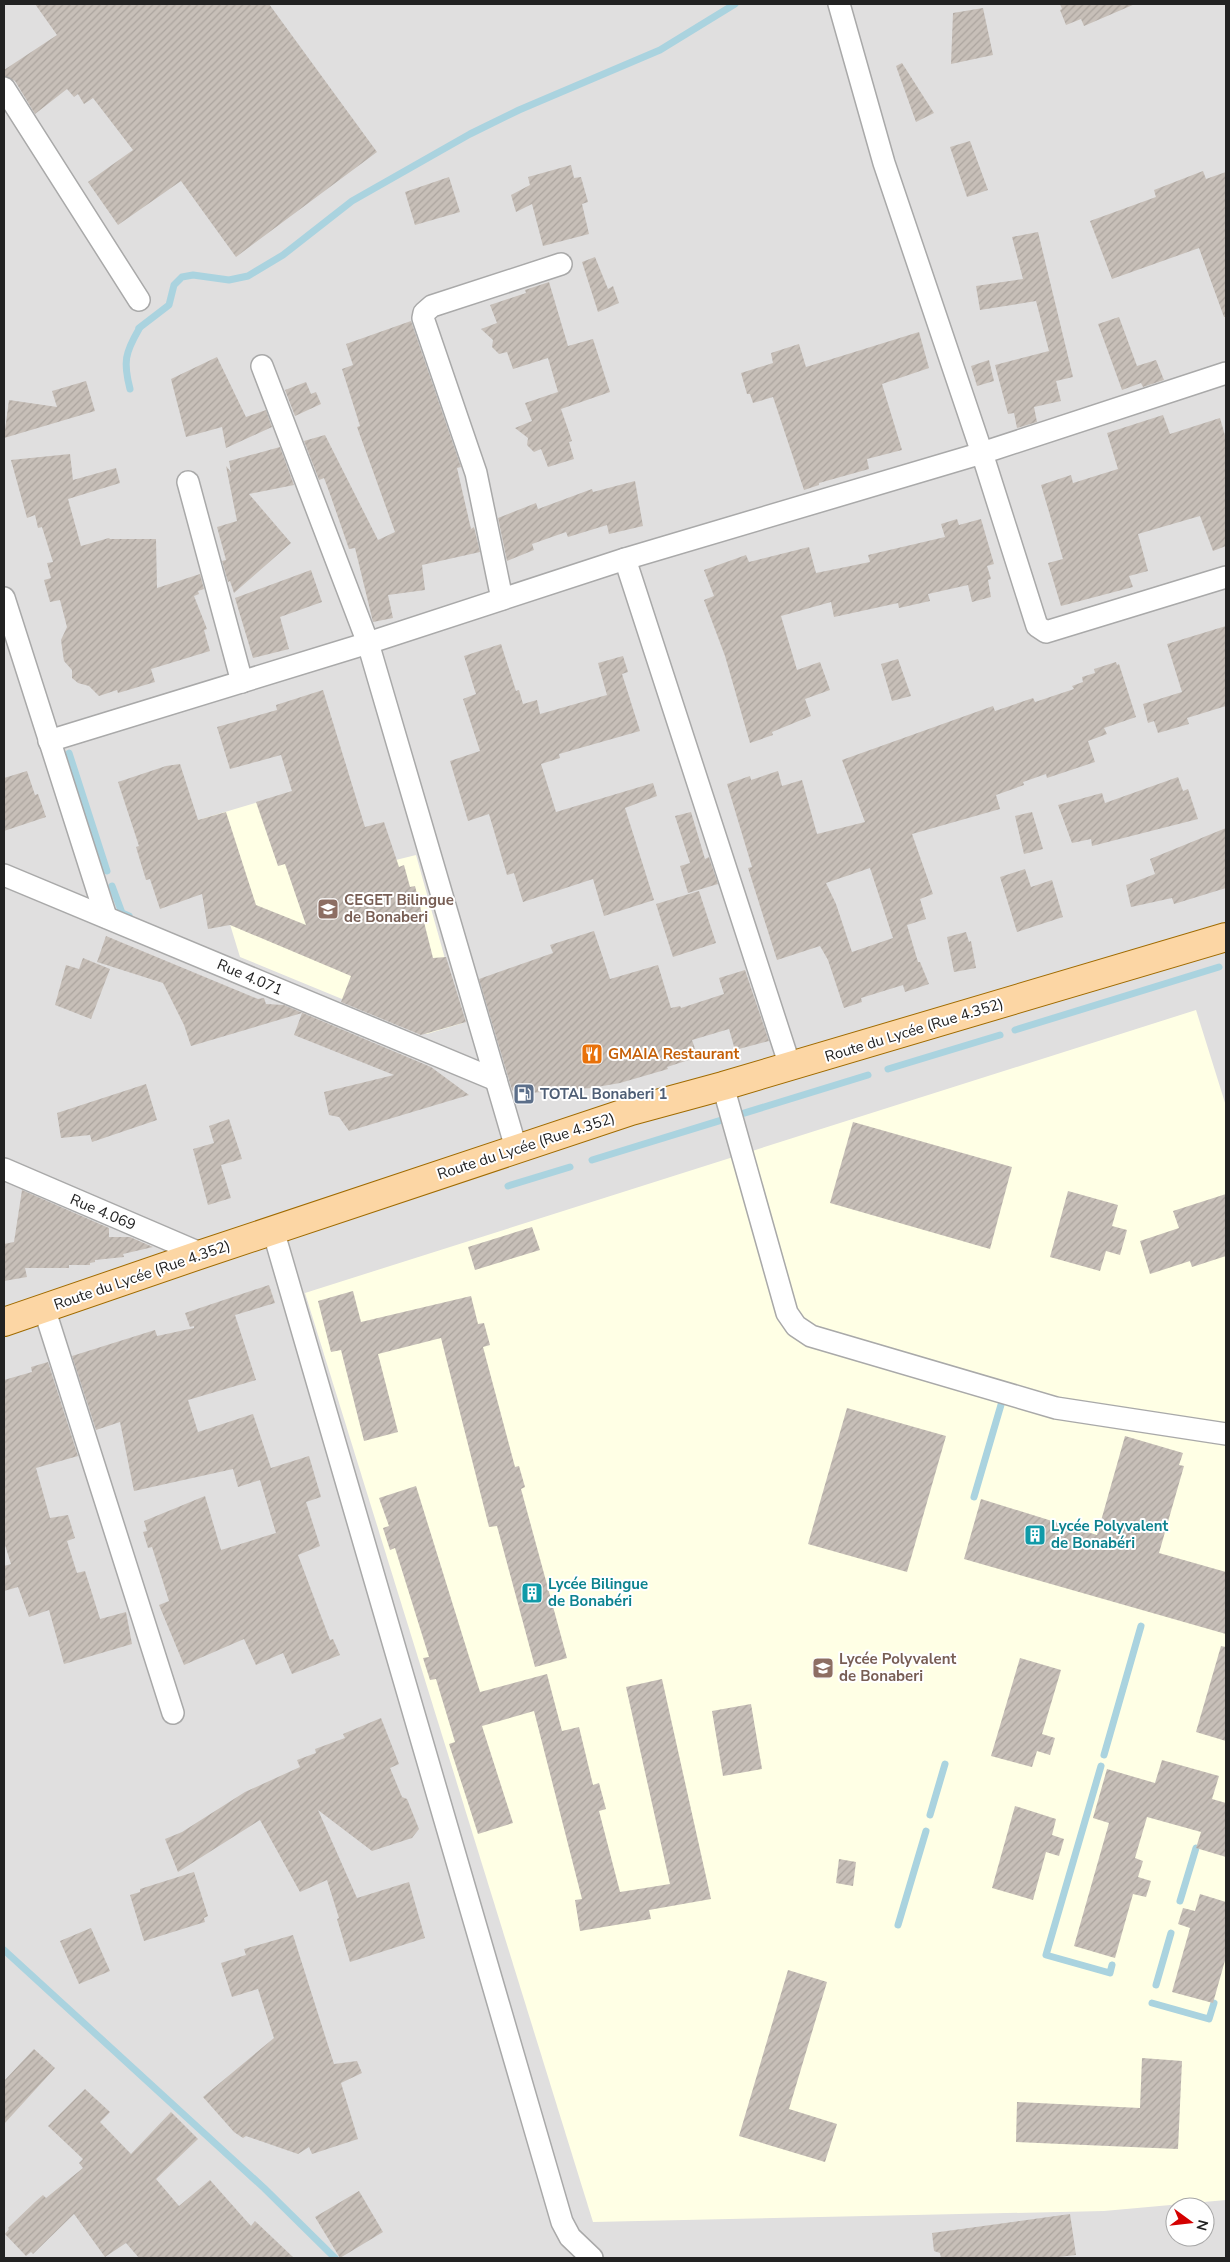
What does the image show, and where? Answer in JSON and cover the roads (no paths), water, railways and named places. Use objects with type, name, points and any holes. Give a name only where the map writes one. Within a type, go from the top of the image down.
[{"type":"main road","name":"Route du Lycée (Rue 4.352)","points":[[4,1322],[516,1148],[631,1111],[723,1086],[1226,937]]},
{"type":"street","points":[[839,4],[884,163],[982,453],[1036,626],[1043,632],[1226,577]]},
{"type":"street","points":[[4,88],[139,300]]},
{"type":"street","points":[[502,599],[477,478],[423,318],[424,313],[432,306],[561,264]]},
{"type":"street","points":[[262,366],[368,643],[516,1148]]},
{"type":"street","points":[[49,741],[368,643],[625,560],[982,453],[1226,373]]},
{"type":"street","points":[[188,482],[242,682]]},
{"type":"street","points":[[625,560],[790,1066]]},
{"type":"street","points":[[4,598],[106,917]]},
{"type":"street","name":"Rue 4.071","points":[[4,875],[496,1080]]},
{"type":"street","points":[[723,1086],[787,1313],[796,1326],[811,1336],[1056,1408],[1226,1434]]},
{"type":"street","name":"Rue 4.069","points":[[4,1169],[202,1254]]},
{"type":"street","points":[[273,1230],[562,2222],[570,2237],[592,2258]]},
{"type":"street","points":[[44,1308],[173,1713]]},
{"type":"waterway","points":[[139,328],[169,305],[174,285],[182,277],[193,275],[229,280],[248,276],[283,255],[352,201],[470,134],[519,110],[660,50],[735,4]]},
{"type":"waterway","points":[[130,389],[126,364],[128,351],[139,329]]},
{"type":"waterway","points":[[69,753],[107,871]]},
{"type":"waterway","points":[[112,886],[122,913],[129,916]]},
{"type":"waterway","points":[[1015,1030],[1219,967]]},
{"type":"waterway","points":[[888,1069],[1000,1035]]},
{"type":"waterway","points":[[592,1160],[868,1075]]},
{"type":"waterway","points":[[508,1186],[570,1167]]},
{"type":"waterway","points":[[974,1497],[1003,1398]]},
{"type":"waterway","points":[[1104,1755],[1141,1626]]},
{"type":"waterway","points":[[930,1815],[945,1764]]},
{"type":"waterway","points":[[1101,1766],[1046,1955],[1110,1973],[1112,1965]]},
{"type":"waterway","points":[[898,1925],[926,1831]]},
{"type":"waterway","points":[[1180,1901],[1196,1848]]},
{"type":"waterway","points":[[1156,1985],[1171,1933]]},
{"type":"waterway","points":[[4,1950],[264,2188],[335,2258]]},
{"type":"waterway","points":[[1152,2003],[1209,2019],[1214,2003]]},
{"type":"place","name":"CEGET Bilingue de Bonaberi","points":[[328,909]]},
{"type":"place","name":"GMAIA Restaurant","points":[[592,1054]]},
{"type":"place","name":"TOTAL Bonaberi 1","points":[[524,1094]]},
{"type":"place","name":"Lycée Polyvalent de Bonabéri","points":[[1035,1535]]},
{"type":"place","name":"Lycée Bilingue de Bonabéri","points":[[532,1593]]},
{"type":"place","name":"Lycée Polyvalent de Bonaberi","points":[[823,1668]]}]
